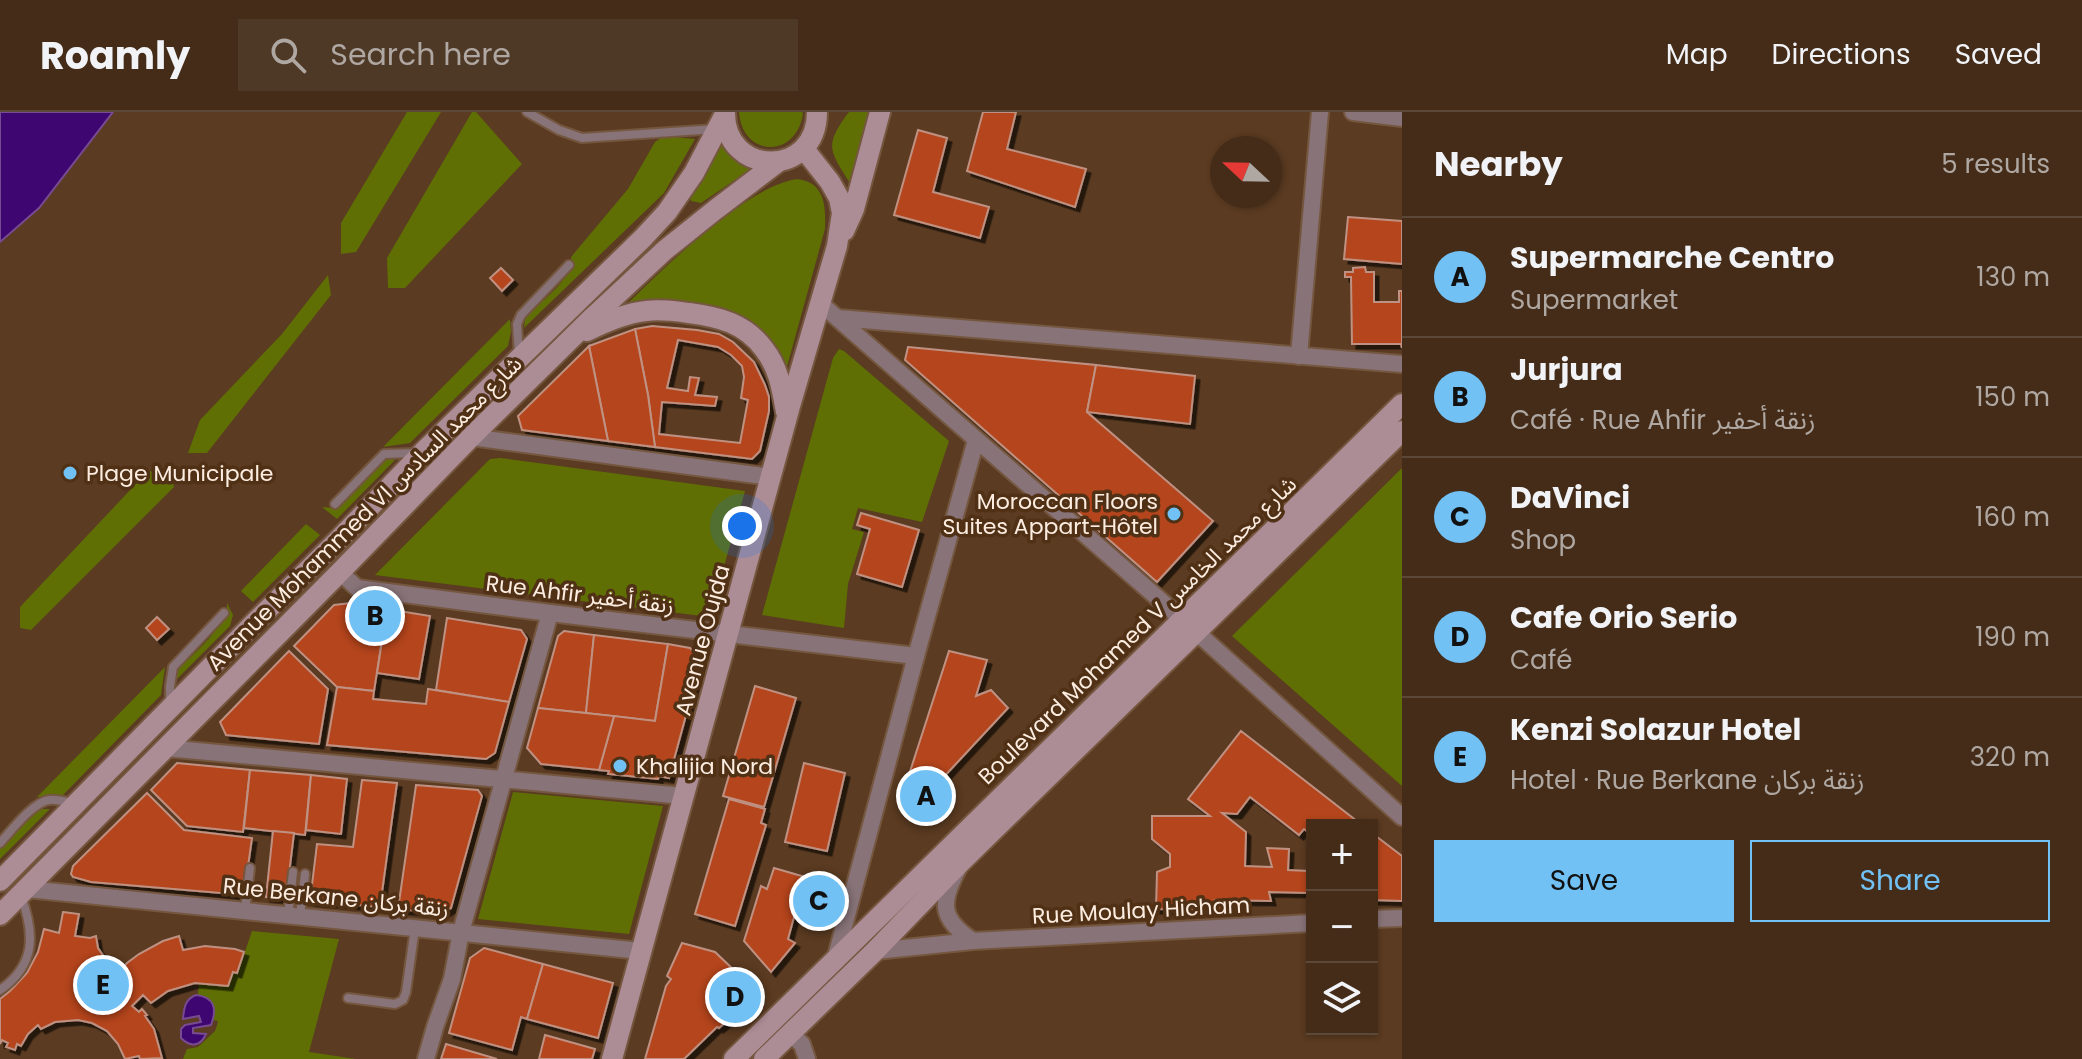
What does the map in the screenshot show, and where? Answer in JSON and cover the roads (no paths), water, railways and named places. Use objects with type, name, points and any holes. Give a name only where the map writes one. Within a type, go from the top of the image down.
[{"type":"main road","points":[[804,149],[811,141],[816,121],[834,112]]},
{"type":"main road","points":[[837,246],[854,209],[880,112]]},
{"type":"main road","points":[[722,118],[737,148],[763,162],[778,162]]},
{"type":"main road","name":"Avenue Mohammed VI شارع محمد السادس","points":[[0,881],[422,453],[667,212],[694,173],[722,118]]},
{"type":"main road","name":"Avenue Mohammed VI شارع محمد السادس","points":[[0,915],[471,437],[665,250],[778,162],[804,149]]},
{"type":"main road","name":"Avenue Oujda","points":[[612,1059],[787,417],[837,246],[842,213],[839,198],[804,149]]},
{"type":"main road","points":[[570,341],[606,322],[643,311],[662,310],[728,320],[752,335],[771,359],[780,382],[787,417]]},
{"type":"main road","name":"Boulevard Mohamed V شارع محمد الخامس","points":[[764,1059],[875,951],[1402,404]]},
{"type":"main road","name":"Boulevard Mohamed V شارع محمد الخامس","points":[[734,1059],[1189,626],[1402,431]]},
{"type":"street","points":[[1299,356],[1320,112]]},
{"type":"street","points":[[1353,112],[1402,118]]},
{"type":"street","points":[[820,303],[1402,817]]},
{"type":"street","points":[[837,317],[1402,364]]},
{"type":"street","points":[[471,437],[771,477]]},
{"type":"street","points":[[835,960],[976,440]]},
{"type":"street","name":"Rue Ahfir زنقة أحفير","points":[[340,572],[357,588],[916,656]]},
{"type":"street","points":[[426,1059],[452,979],[461,932],[550,613]]},
{"type":"street","points":[[165,748],[684,796]]},
{"type":"street","points":[[961,862],[946,897],[946,911],[957,930],[973,941]]},
{"type":"street","name":"Rue Berkane زنقة بركان","points":[[24,892],[245,910],[641,951]]},
{"type":"street","points":[[1378,919],[1402,918]]},
{"type":"street","name":"Rue Moulay Hicham","points":[[875,951],[973,941],[1306,923]]},
{"type":"street","points":[[790,1034],[802,1044],[807,1059]]},
{"type":"lane","points":[[527,112],[559,130],[582,138],[722,118]]},
{"type":"lane","points":[[519,359],[517,324],[521,315],[569,265]]},
{"type":"lane","points":[[335,504],[384,454],[422,453]]},
{"type":"lane","points":[[170,708],[173,667],[224,613]]},
{"type":"lane","points":[[0,843],[38,804],[57,800],[76,804]]},
{"type":"lane","points":[[245,910],[250,868]]},
{"type":"lane","points":[[293,872],[294,915]]},
{"type":"lane","points":[[294,915],[305,874]]},
{"type":"lane","points":[[0,990],[25,964],[31,942],[24,892]]},
{"type":"lane","points":[[348,998],[395,1004],[403,1000],[415,927]]},
{"type":"place","name":"Plage Municipale","points":[[70,473]]},
{"type":"place","name":"Moroccan Floors Suites Appart-Hôtel","points":[[1174,514]]},
{"type":"place","name":"Jurjura","points":[[375,616]]},
{"type":"place","name":"Khalijia Nord","points":[[620,766]]},
{"type":"place","name":"Supermarche Centro","points":[[926,796]]},
{"type":"place","name":"DaVinci","points":[[819,901]]},
{"type":"place","name":"Kenzi Solazur Hotel","points":[[103,985]]},
{"type":"place","name":"Cafe Orio Serio","points":[[735,997]]}]
